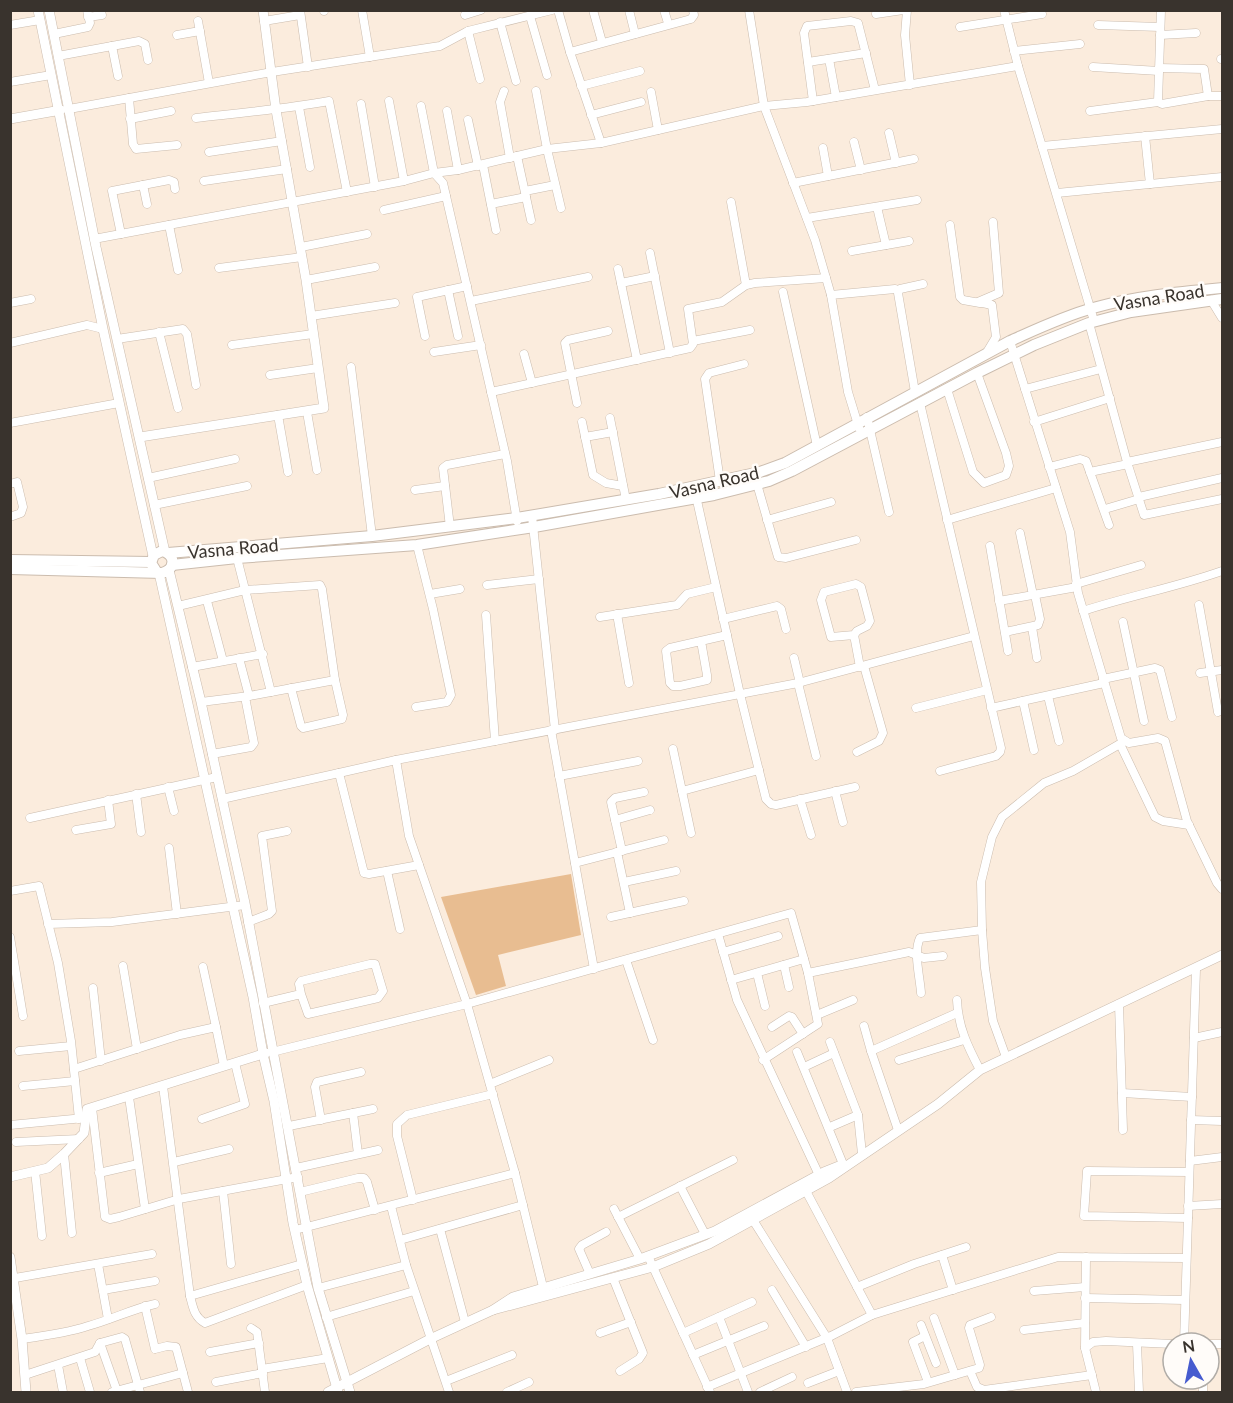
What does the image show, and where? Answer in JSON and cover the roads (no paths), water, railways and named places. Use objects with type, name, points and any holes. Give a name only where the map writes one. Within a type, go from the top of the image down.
[{"type":"main road","name":"Vasna Road","points":[[160,566],[159,552],[518,523],[695,492],[720,481],[771,469],[1010,341],[1047,324],[1091,308],[1141,297],[1222,288]]},
{"type":"main road","name":"Vasna Road","points":[[533,521],[626,500],[757,484],[792,471],[1015,354],[1091,322],[1131,312],[1217,300]]},
{"type":"main road","name":"Vasna Road","points":[[10,569],[54,565],[160,566],[417,545],[518,523]]},
{"type":"main road","points":[[160,566],[172,559],[167,553]]},
{"type":"main road","name":"Vasna Road","points":[[10,560],[54,565]]},
{"type":"street","points":[[49,10],[94,239],[167,553]]},
{"type":"street","points":[[362,10],[370,57]]},
{"type":"street","points":[[465,15],[481,10]]},
{"type":"street","points":[[10,118],[272,72],[440,46],[468,31],[552,10]]},
{"type":"street","points":[[558,10],[601,143]]},
{"type":"street","points":[[593,10],[602,42]]},
{"type":"street","points":[[629,10],[635,34]]},
{"type":"street","points":[[664,10],[668,23]]},
{"type":"street","points":[[570,52],[668,23],[691,19],[694,15],[693,10]]},
{"type":"street","points":[[749,10],[764,106],[807,218],[826,278],[848,392],[862,420],[889,512]]},
{"type":"street","points":[[844,10],[845,22]]},
{"type":"street","points":[[876,14],[905,10],[910,85]]},
{"type":"street","points":[[1004,10],[1018,66],[1091,308],[1091,322],[1101,369],[1143,514],[1146,516],[1222,499]]},
{"type":"street","points":[[1158,102],[1161,10]]},
{"type":"street","points":[[140,437],[324,408],[301,247],[276,110],[264,16],[300,13],[308,67]]},
{"type":"street","points":[[54,34],[88,27],[88,14],[102,15]]},
{"type":"street","points":[[960,27],[1042,14]]},
{"type":"street","points":[[10,25],[39,15],[119,403],[160,566],[253,997],[288,1126],[318,1288],[350,1392]]},
{"type":"street","points":[[530,16],[547,75]]},
{"type":"street","points":[[198,21],[209,83]]},
{"type":"street","points":[[813,101],[805,27],[854,21],[860,26],[875,90]]},
{"type":"street","points":[[500,22],[516,81]]},
{"type":"street","points":[[1098,25],[1196,33]]},
{"type":"street","points":[[177,34],[200,31]]},
{"type":"street","points":[[468,31],[480,79]]},
{"type":"street","points":[[58,56],[139,41],[145,44],[148,60]]},
{"type":"street","points":[[1014,51],[1080,44]]},
{"type":"street","points":[[112,46],[118,76]]},
{"type":"street","points":[[808,62],[866,53]]},
{"type":"street","points":[[828,59],[836,97]]},
{"type":"street","points":[[94,239],[375,187],[434,173],[458,171],[547,149],[601,143],[764,106],[813,101],[1018,66]]},
{"type":"street","points":[[1093,67],[1204,69],[1208,96]]},
{"type":"street","points":[[581,86],[640,71]]},
{"type":"street","points":[[10,82],[51,75]]},
{"type":"street","points":[[504,91],[500,102],[531,220]]},
{"type":"street","points":[[536,91],[561,208]]},
{"type":"street","points":[[651,92],[658,130]]},
{"type":"street","points":[[1090,111],[1222,96]]},
{"type":"street","points":[[129,98],[133,144],[136,149],[177,145]]},
{"type":"street","points":[[196,118],[276,110],[329,101],[347,192]]},
{"type":"street","points":[[388,101],[404,181]]},
{"type":"street","points":[[591,115],[641,102]]},
{"type":"street","points":[[361,105],[375,187]]},
{"type":"street","points":[[299,106],[309,167]]},
{"type":"street","points":[[421,106],[434,173],[443,183],[471,301],[518,523]]},
{"type":"street","points":[[130,119],[171,111]]},
{"type":"street","points":[[447,111],[458,171]]},
{"type":"street","points":[[468,120],[496,230]]},
{"type":"street","points":[[1042,146],[1222,129]]},
{"type":"street","points":[[889,134],[896,162]]},
{"type":"street","points":[[1145,136],[1150,184]]},
{"type":"street","points":[[209,152],[282,141]]},
{"type":"street","points":[[854,142],[861,170]]},
{"type":"street","points":[[823,148],[828,176]]},
{"type":"street","points":[[793,183],[914,159]]},
{"type":"street","points":[[204,181],[287,169]]},
{"type":"street","points":[[1057,193],[1222,177]]},
{"type":"street","points":[[121,234],[112,191],[169,180],[174,182],[175,189]]},
{"type":"street","points":[[143,185],[147,204]]},
{"type":"street","points":[[491,204],[555,185]]},
{"type":"street","points":[[384,210],[446,196]]},
{"type":"street","points":[[807,218],[917,200]]},
{"type":"street","points":[[731,202],[746,285]]},
{"type":"street","points":[[877,207],[886,245]]},
{"type":"street","points":[[992,305],[978,302],[999,293],[993,222]]},
{"type":"street","points":[[169,225],[178,270]]},
{"type":"street","points":[[950,225],[960,297],[963,300],[992,305]]},
{"type":"street","points":[[301,247],[367,234]]},
{"type":"street","points":[[852,251],[909,241]]},
{"type":"street","points":[[650,253],[670,353]]},
{"type":"street","points":[[219,268],[302,257]]},
{"type":"street","points":[[306,280],[375,267]]},
{"type":"street","points":[[618,269],[637,360]]},
{"type":"street","points":[[621,283],[655,276]]},
{"type":"street","points":[[471,301],[588,277]]},
{"type":"street","points":[[491,392],[692,348],[688,309],[722,302],[746,285],[826,278]]},
{"type":"street","points":[[915,392],[898,293],[900,289],[923,284]]},
{"type":"street","points":[[425,336],[417,297],[467,286]]},
{"type":"street","points":[[831,295],[895,289]]},
{"type":"street","points":[[448,290],[458,336]]},
{"type":"street","points":[[783,291],[817,446]]},
{"type":"street","points":[[10,303],[31,299]]},
{"type":"street","points":[[1217,300],[1222,318]]},
{"type":"street","points":[[311,316],[395,303]]},
{"type":"street","points":[[985,355],[996,337],[992,305]]},
{"type":"street","points":[[10,343],[87,325],[103,329]]},
{"type":"street","points":[[117,339],[179,328],[185,331],[196,385]]},
{"type":"street","points":[[693,341],[750,330]]},
{"type":"street","points":[[577,403],[566,341],[608,331]]},
{"type":"street","points":[[159,332],[178,408]]},
{"type":"street","points":[[232,345],[312,334]]},
{"type":"street","points":[[1010,341],[1070,532],[1077,586],[1083,611],[1121,738],[1155,817],[1163,821],[1189,825]]},
{"type":"street","points":[[434,352],[481,345]]},
{"type":"street","points":[[524,354],[532,383]]},
{"type":"street","points":[[720,481],[705,379],[709,373],[744,364]]},
{"type":"street","points":[[351,367],[372,536]]},
{"type":"street","points":[[270,375],[318,368]]},
{"type":"street","points":[[1025,389],[1101,369]]},
{"type":"street","points":[[947,389],[973,472],[984,483],[1006,475],[1009,466],[1006,453],[977,373]]},
{"type":"street","points":[[1034,422],[1110,398]]},
{"type":"street","points":[[10,423],[119,403]]},
{"type":"street","points":[[920,403],[1001,748],[999,754],[940,771]]},
{"type":"street","points":[[307,412],[317,470]]},
{"type":"street","points":[[278,415],[288,472]]},
{"type":"street","points":[[610,418],[626,500]]},
{"type":"street","points":[[582,422],[593,475],[606,483],[623,486]]},
{"type":"street","points":[[585,437],[613,432]]},
{"type":"street","points":[[1090,472],[1222,442]]},
{"type":"street","points":[[450,527],[442,468],[505,454]]},
{"type":"street","points":[[148,478],[235,459]]},
{"type":"street","points":[[1049,467],[1083,459],[1086,461],[1109,525]]},
{"type":"street","points":[[1104,509],[1222,478]]},
{"type":"street","points":[[10,484],[17,483],[23,507],[21,513],[10,517]]},
{"type":"street","points":[[757,484],[776,554],[781,558],[856,540]]},
{"type":"street","points":[[154,505],[247,486]]},
{"type":"street","points":[[415,490],[445,486]]},
{"type":"street","points":[[947,520],[1056,488]]},
{"type":"street","points":[[695,492],[740,694],[768,802],[776,805],[855,787]]},
{"type":"street","points":[[767,519],[831,502]]},
{"type":"street","points":[[533,521],[559,776],[594,969]]},
{"type":"street","points":[[1005,632],[1038,625],[1040,619],[1020,533]]},
{"type":"street","points":[[416,707],[447,702],[450,698],[430,594],[417,545]]},
{"type":"street","points":[[990,546],[1008,651]]},
{"type":"street","points":[[237,558],[271,692]]},
{"type":"street","points":[[999,601],[1077,586],[1141,565]]},
{"type":"street","points":[[160,566],[178,606],[222,798],[263,1003],[267,1053],[295,1230],[307,1286],[338,1390]]},
{"type":"street","points":[[1083,611],[1222,571]]},
{"type":"street","points":[[488,585],[539,579]]},
{"type":"street","points":[[859,584],[870,621],[854,635],[831,637],[821,600],[824,592],[859,584]]},
{"type":"street","points":[[178,606],[246,590],[320,585],[342,719],[306,729],[301,726],[291,688]]},
{"type":"street","points":[[600,617],[677,605],[687,594],[716,587]]},
{"type":"street","points":[[430,594],[460,589]]},
{"type":"street","points":[[207,601],[223,661]]},
{"type":"street","points":[[1199,605],[1218,712]]},
{"type":"street","points":[[723,619],[777,606],[781,609],[786,629]]},
{"type":"street","points":[[617,614],[628,683]]},
{"type":"street","points":[[486,615],[495,741]]},
{"type":"street","points":[[1123,622],[1144,721]]},
{"type":"street","points":[[1032,627],[1037,658]]},
{"type":"street","points":[[701,641],[707,680],[673,686],[670,683],[666,651],[670,648],[727,635]]},
{"type":"street","points":[[854,635],[883,733],[879,741],[857,752]]},
{"type":"street","points":[[222,798],[396,760],[799,683],[974,636]]},
{"type":"street","points":[[192,667],[263,654]]},
{"type":"street","points":[[212,754],[251,747],[254,743],[239,658]]},
{"type":"street","points":[[794,658],[816,756]]},
{"type":"street","points":[[991,708],[1048,696],[1155,668],[1160,670],[1172,717]]},
{"type":"street","points":[[1200,673],[1222,670]]},
{"type":"street","points":[[201,702],[247,697],[335,680]]},
{"type":"street","points":[[916,708],[987,690]]},
{"type":"street","points":[[1048,696],[1059,741]]},
{"type":"street","points":[[1023,701],[1034,750]]},
{"type":"street","points":[[1006,1057],[993,1021],[982,930],[981,882],[992,837],[1002,817],[1044,783],[1073,771],[1123,743],[1163,739],[1189,825],[1217,884],[1222,889]]},
{"type":"street","points":[[673,749],[691,833]]},
{"type":"street","points":[[396,760],[409,836],[467,1004],[515,1173],[543,1287]]},
{"type":"street","points":[[559,776],[638,761]]},
{"type":"street","points":[[682,791],[759,770]]},
{"type":"street","points":[[339,773],[362,870],[367,874],[419,865]]},
{"type":"street","points":[[30,818],[217,777]]},
{"type":"street","points":[[168,787],[174,811]]},
{"type":"street","points":[[835,791],[843,822]]},
{"type":"street","points":[[630,913],[611,806],[612,800],[644,792]]},
{"type":"street","points":[[136,794],[141,832]]},
{"type":"street","points":[[800,799],[811,835]]},
{"type":"street","points":[[76,830],[111,824],[108,800]]},
{"type":"street","points":[[615,820],[650,810]]},
{"type":"street","points":[[248,922],[272,911],[261,838],[264,835],[287,831]]},
{"type":"street","points":[[575,863],[664,840]]},
{"type":"street","points":[[169,848],[177,914]]},
{"type":"street","points":[[624,882],[676,871]]},
{"type":"street","points":[[387,872],[400,929]]},
{"type":"street","points":[[10,891],[39,886],[58,963],[84,1133],[48,1168],[10,1177]]},
{"type":"street","points":[[611,918],[684,901]]},
{"type":"street","points":[[48,924],[107,922],[245,906]]},
{"type":"street","points":[[82,1118],[87,1109],[267,1053],[467,1004],[791,913],[808,973],[818,1024],[763,1060]]},
{"type":"street","points":[[921,993],[918,955],[920,938],[982,930]]},
{"type":"street","points":[[718,934],[736,999],[819,1175]]},
{"type":"street","points":[[723,952],[778,936]]},
{"type":"street","points":[[10,938],[15,989],[23,1016]]},
{"type":"street","points":[[808,973],[909,952],[924,958],[943,956]]},
{"type":"street","points":[[493,1310],[513,1297],[644,1258],[748,1215],[862,1154],[938,1104],[980,1070],[1222,956]]},
{"type":"street","points":[[731,980],[804,959]]},
{"type":"street","points":[[626,960],[653,1040]]},
{"type":"street","points":[[370,964],[375,964],[378,969],[383,991],[378,998],[308,1014],[302,994],[299,984],[301,981],[370,964]]},
{"type":"street","points":[[784,965],[789,987]]},
{"type":"street","points":[[123,966],[137,1049]]},
{"type":"street","points":[[203,967],[224,1066]]},
{"type":"street","points":[[1184,1331],[1196,969]]},
{"type":"street","points":[[757,973],[765,1006]]},
{"type":"street","points":[[93,988],[100,1061]]},
{"type":"street","points":[[263,1003],[302,994]]},
{"type":"street","points":[[817,1015],[853,1000]]},
{"type":"street","points":[[957,1000],[957,1013],[964,1040],[980,1070]]},
{"type":"street","points":[[1119,1004],[1123,1130]]},
{"type":"street","points":[[871,1051],[957,1013]]},
{"type":"street","points":[[772,1027],[789,1016],[803,1034]]},
{"type":"street","points":[[864,1026],[898,1130]]},
{"type":"street","points":[[74,1069],[180,1035],[216,1027]]},
{"type":"street","points":[[1194,1038],[1222,1032]]},
{"type":"street","points":[[899,1060],[964,1040]]},
{"type":"street","points":[[830,1042],[858,1115],[862,1154]]},
{"type":"street","points":[[19,1051],[71,1046]]},
{"type":"street","points":[[797,1052],[847,1163]]},
{"type":"street","points":[[804,1067],[834,1053]]},
{"type":"street","points":[[490,1084],[549,1059]]},
{"type":"street","points":[[202,1119],[245,1104],[235,1063]]},
{"type":"street","points":[[321,1120],[315,1087],[317,1082],[361,1072]]},
{"type":"street","points":[[23,1086],[75,1081]]},
{"type":"street","points":[[163,1086],[190,1296],[198,1319],[205,1323],[307,1286]]},
{"type":"street","points":[[1122,1093],[1192,1097]]},
{"type":"street","points":[[412,1200],[397,1136],[398,1124],[407,1115],[492,1094]]},
{"type":"street","points":[[129,1097],[145,1209]]},
{"type":"street","points":[[92,1108],[105,1217],[110,1218],[179,1199],[287,1179],[297,1173],[378,1149]]},
{"type":"street","points":[[288,1126],[373,1109]]},
{"type":"street","points":[[353,1113],[358,1154]]},
{"type":"street","points":[[830,1127],[858,1115]]},
{"type":"street","points":[[10,1125],[82,1118]]},
{"type":"street","points":[[1191,1120],[1222,1121]]},
{"type":"street","points":[[16,1142],[79,1139]]},
{"type":"street","points":[[174,1162],[229,1149]]},
{"type":"street","points":[[64,1154],[72,1233]]},
{"type":"street","points":[[1190,1161],[1222,1157]]},
{"type":"street","points":[[733,1160],[680,1186],[616,1213],[644,1258],[653,1267],[709,1390],[740,1374],[827,1338],[872,1315],[1058,1257],[1186,1258]]},
{"type":"street","points":[[328,1392],[338,1390],[347,1382],[430,1339],[493,1310],[653,1267],[710,1244],[829,1178],[847,1163]]},
{"type":"street","points":[[99,1173],[138,1164]]},
{"type":"street","points":[[35,1171],[42,1236]]},
{"type":"street","points":[[1188,1218],[1084,1216],[1087,1171],[1189,1172]]},
{"type":"street","points":[[295,1230],[515,1173]]},
{"type":"street","points":[[300,1192],[364,1178],[375,1210]]},
{"type":"street","points":[[680,1186],[705,1234]]},
{"type":"street","points":[[223,1191],[231,1264]]},
{"type":"street","points":[[806,1191],[872,1315]]},
{"type":"street","points":[[1188,1206],[1222,1204]]},
{"type":"street","points":[[400,1240],[523,1205]]},
{"type":"street","points":[[391,1206],[406,1265],[446,1381],[447,1392]]},
{"type":"street","points":[[753,1220],[827,1338],[847,1392]]},
{"type":"street","points":[[440,1228],[465,1322]]},
{"type":"street","points":[[590,1274],[579,1249],[606,1232]]},
{"type":"street","points":[[857,1287],[966,1247]]},
{"type":"street","points":[[15,1278],[152,1254]]},
{"type":"street","points":[[942,1256],[953,1290]]},
{"type":"street","points":[[10,1257],[15,1278],[15,1328],[22,1339],[26,1392]]},
{"type":"street","points":[[1086,1257],[1085,1348],[1096,1392]]},
{"type":"street","points":[[98,1264],[108,1319]]},
{"type":"street","points":[[190,1296],[302,1264]]},
{"type":"street","points":[[318,1288],[406,1265]]},
{"type":"street","points":[[613,1278],[643,1353],[639,1359],[620,1371]]},
{"type":"street","points":[[103,1290],[156,1281]]},
{"type":"street","points":[[1034,1291],[1086,1287]]},
{"type":"street","points":[[772,1290],[806,1347]]},
{"type":"street","points":[[326,1317],[414,1291]]},
{"type":"street","points":[[1085,1298],[1185,1299]]},
{"type":"street","points":[[683,1333],[752,1302]]},
{"type":"street","points":[[22,1339],[88,1326],[155,1304]]},
{"type":"street","points":[[145,1306],[155,1349],[167,1346],[176,1347],[188,1392]]},
{"type":"street","points":[[719,1317],[748,1392]]},
{"type":"street","points":[[856,1392],[928,1383],[979,1368],[969,1328],[970,1325],[991,1317]]},
{"type":"street","points":[[934,1318],[955,1375]]},
{"type":"street","points":[[600,1333],[631,1322]]},
{"type":"street","points":[[1024,1330],[1084,1323]]},
{"type":"street","points":[[921,1325],[936,1363]]},
{"type":"street","points":[[693,1356],[764,1326]]},
{"type":"street","points":[[251,1328],[257,1332],[266,1392]]},
{"type":"street","points":[[925,1336],[913,1342],[928,1383]]},
{"type":"street","points":[[25,1375],[80,1358],[95,1352],[100,1343],[122,1337],[125,1339],[139,1389]]},
{"type":"street","points":[[1085,1348],[1099,1342],[1161,1344]]},
{"type":"street","points":[[100,1343],[114,1392],[139,1389],[183,1373]]},
{"type":"street","points":[[210,1352],[259,1344]]},
{"type":"street","points":[[1137,1344],[1139,1392]]},
{"type":"street","points":[[446,1381],[512,1355]]},
{"type":"street","points":[[80,1358],[90,1392]]},
{"type":"street","points":[[216,1382],[328,1358]]},
{"type":"street","points":[[58,1365],[63,1392]]},
{"type":"street","points":[[808,1383],[839,1371]]},
{"type":"street","points":[[970,1371],[977,1387],[984,1390],[1092,1375]]},
{"type":"street","points":[[760,1392],[792,1377]]},
{"type":"street","points":[[511,1392],[529,1382]]}]
